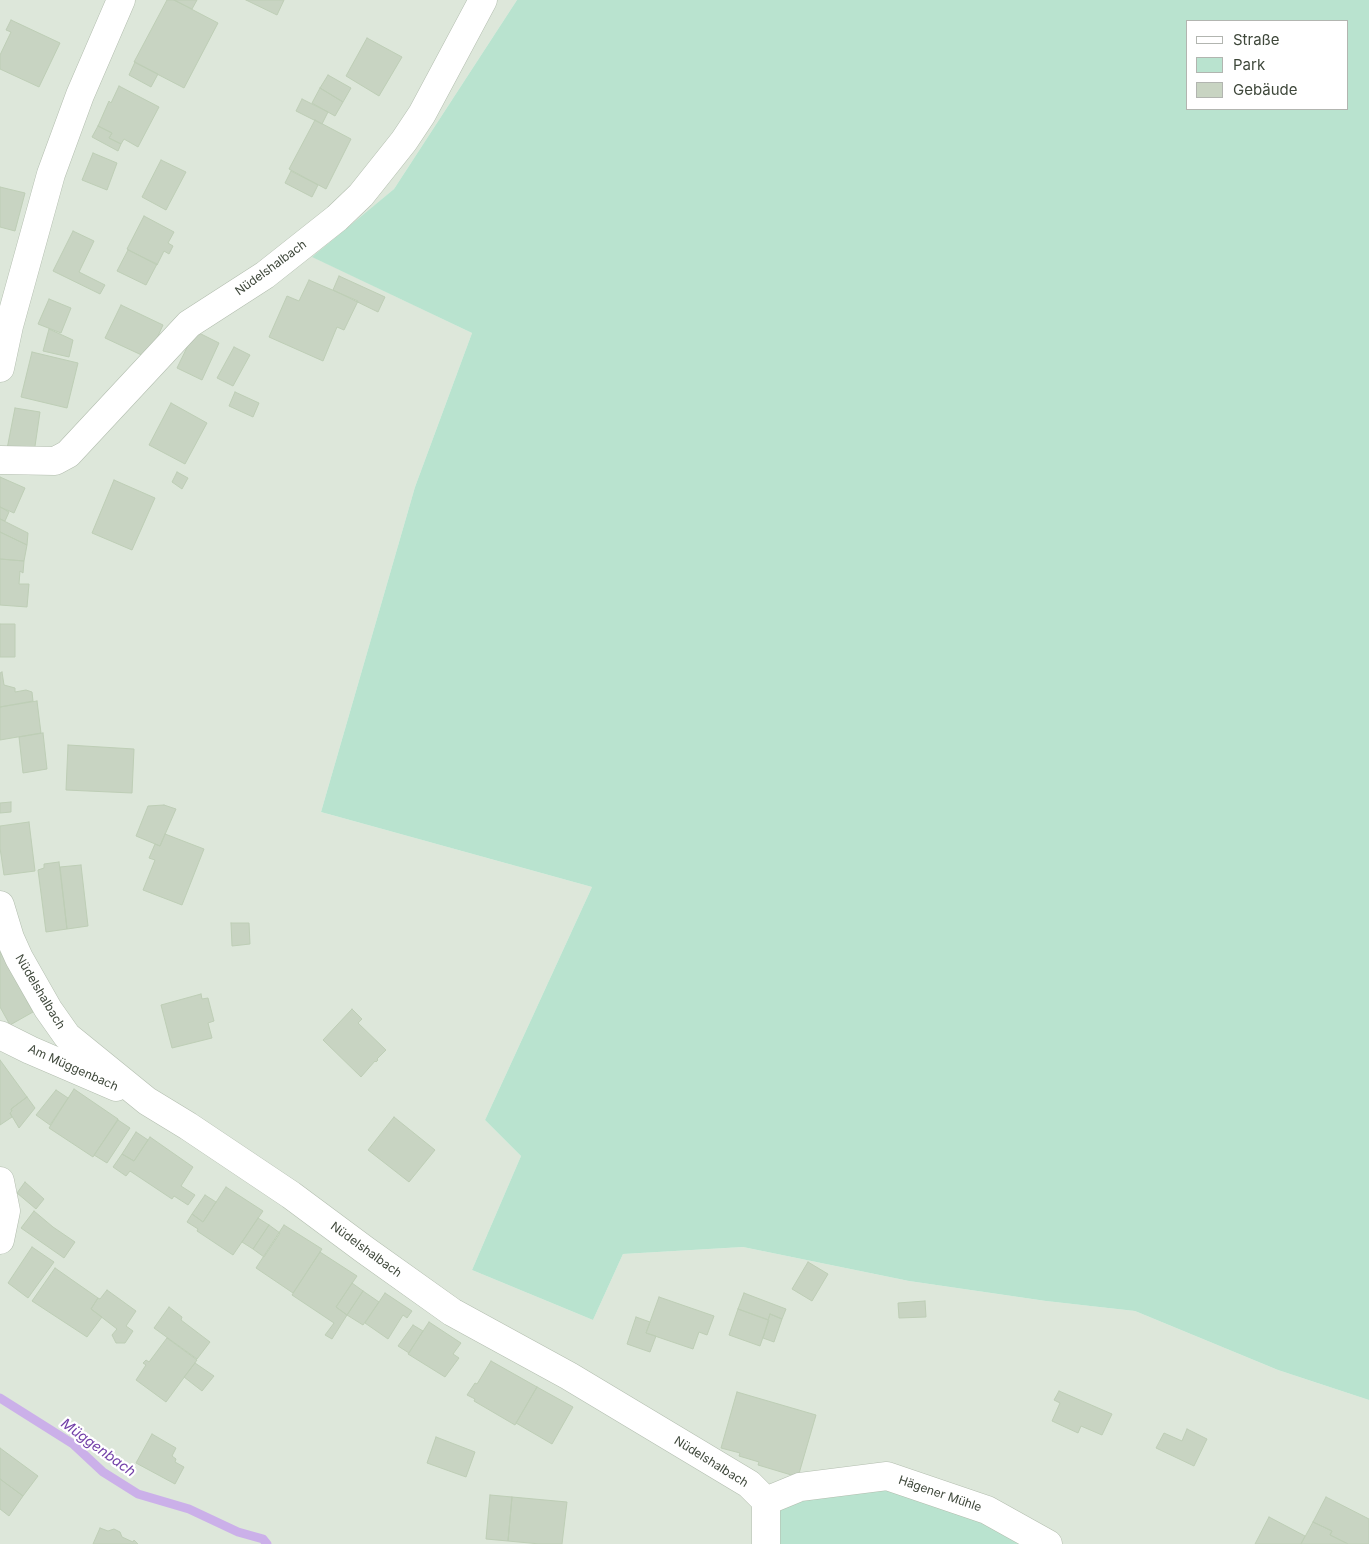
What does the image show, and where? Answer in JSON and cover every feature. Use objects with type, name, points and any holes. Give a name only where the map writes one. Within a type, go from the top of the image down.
[{"type":"street","points":[[0,368],[51,174],[80,95],[121,0]]},
{"type":"street","name":"Nüdelshalbach","points":[[0,460],[56,461],[68,454],[188,324],[266,275],[337,218],[361,195],[404,141],[422,114],[483,0]]},
{"type":"street","name":"Nüdelshalbach","points":[[0,905],[10,938],[19,958],[48,1009],[67,1036],[147,1101],[291,1195],[372,1256],[452,1312],[569,1376],[644,1420],[749,1484],[766,1501]]},
{"type":"street","name":"Am Müggenbach","points":[[0,1035],[147,1101]]},
{"type":"street","points":[[0,1181],[6,1211],[0,1240]]},
{"type":"street","name":"Hägener Mühle","points":[[766,1501],[800,1487],[887,1476],[987,1510],[1048,1544]]},
{"type":"street","points":[[766,1501],[766,1540]]},
{"type":"shaded area","points":[[0,0],[517,0],[394,189],[313,257],[472,333],[415,487],[321,812],[592,887],[485,1120],[521,1156],[472,1270],[593,1320],[623,1254],[743,1247],[909,1281],[1046,1301],[1135,1311],[1278,1370],[1369,1400],[1369,1544],[0,1544]]},
{"type":"green space","points":[[517,0],[1369,0],[1369,1400],[1278,1370],[1135,1311],[1046,1301],[909,1281],[743,1247],[623,1254],[593,1320],[472,1270],[521,1156],[485,1120],[592,887],[321,812],[415,487],[472,333],[312,257],[394,189]]},
{"type":"green space","points":[[888,1485],[1057,1544],[772,1544],[770,1502]]},
{"type":"building","points":[[167,0],[174,0],[218,23],[184,88],[134,62]]},
{"type":"building","points":[[174,0],[197,0],[192,9]]},
{"type":"building","points":[[246,0],[284,0],[277,15]]},
{"type":"building","points":[[11,20],[60,43],[39,87],[0,69],[0,55],[11,32],[6,30]]},
{"type":"building","points":[[367,38],[402,57],[379,96],[346,76]]},
{"type":"building","points":[[135,62],[158,74],[151,87],[129,75]]},
{"type":"building","points":[[328,75],[351,88],[343,102],[320,88]]},
{"type":"building","points":[[119,86],[159,107],[138,147],[124,139],[121,144],[109,138],[112,133],[98,126],[109,101],[111,103]]},
{"type":"building","points":[[320,88],[343,102],[335,116],[312,103]]},
{"type":"building","points":[[302,99],[328,112],[322,124],[296,111]]},
{"type":"building","points":[[315,120],[351,139],[326,189],[289,169]]},
{"type":"building","points":[[98,126],[112,133],[109,138],[121,144],[118,151],[92,137]]},
{"type":"building","points":[[93,153],[117,163],[107,190],[82,180]]},
{"type":"building","points":[[161,160],[186,172],[166,210],[142,197]]},
{"type":"building","points":[[291,171],[318,185],[312,197],[285,183]]},
{"type":"building","points":[[0,187],[25,193],[15,231],[0,227]]},
{"type":"building","points":[[144,216],[174,232],[168,243],[173,246],[169,254],[164,251],[157,265],[127,249]]},
{"type":"building","points":[[73,231],[94,241],[79,272],[105,285],[100,294],[53,271]]},
{"type":"building","points":[[128,250],[157,264],[146,285],[117,271]]},
{"type":"building","points":[[339,276],[385,297],[378,312],[333,290]]},
{"type":"building","points":[[309,280],[358,301],[344,330],[337,327],[323,361],[269,337],[287,296],[299,301]]},
{"type":"building","points":[[49,299],[71,308],[61,333],[38,324]]},
{"type":"building","points":[[121,305],[163,325],[148,358],[105,338]]},
{"type":"building","points":[[49,329],[73,340],[69,357],[43,351]]},
{"type":"building","points":[[195,331],[219,343],[202,380],[177,368]]},
{"type":"building","points":[[234,347],[250,355],[233,386],[217,378]]},
{"type":"building","points":[[32,352],[78,363],[67,408],[21,397]]},
{"type":"building","points":[[235,392],[259,403],[253,417],[229,406]]},
{"type":"building","points":[[171,403],[207,423],[185,464],[149,445]]},
{"type":"building","points":[[15,408],[40,412],[34,453],[7,449]]},
{"type":"building","points":[[177,472],[188,478],[182,489],[172,482]]},
{"type":"building","points":[[0,477],[25,488],[14,513],[0,507]]},
{"type":"building","points":[[114,480],[155,498],[132,550],[92,533]]},
{"type":"building","points":[[0,507],[9,512],[5,521],[0,519]]},
{"type":"building","points":[[0,519],[28,533],[27,545],[0,532]]},
{"type":"building","points":[[0,532],[27,545],[24,561],[0,559]]},
{"type":"building","points":[[0,559],[24,561],[23,573],[20,571],[19,584],[29,584],[27,607],[0,605]]},
{"type":"building","points":[[0,624],[15,624],[15,657],[0,657]]},
{"type":"building","points":[[2,672],[4,685],[15,688],[15,692],[26,690],[32,692],[33,701],[0,707],[0,673]]},
{"type":"building","points":[[37,701],[41,733],[0,740],[0,707]]},
{"type":"building","points":[[43,733],[47,769],[23,773],[19,737]]},
{"type":"building","points":[[68,745],[134,749],[132,793],[66,790]]},
{"type":"building","points":[[11,802],[11,812],[0,813],[0,803]]},
{"type":"building","points":[[164,805],[176,809],[160,846],[136,836],[148,806]]},
{"type":"building","points":[[29,822],[35,871],[4,875],[0,848],[0,826]]},
{"type":"building","points":[[165,834],[204,849],[182,905],[143,890],[155,860],[149,858],[155,844],[160,846]]},
{"type":"building","points":[[59,862],[67,929],[46,932],[38,870],[44,868],[44,864]]},
{"type":"building","points":[[81,865],[88,926],[67,929],[60,867]]},
{"type":"building","points":[[231,923],[249,923],[250,944],[232,946]]},
{"type":"building","points":[[0,952],[33,1012],[10,1025],[0,1007]]},
{"type":"building","points":[[201,994],[202,999],[208,998],[214,1021],[208,1023],[212,1038],[172,1048],[161,1005]]},
{"type":"building","points":[[352,1009],[362,1019],[358,1023],[386,1050],[361,1077],[323,1040]]},
{"type":"building","points":[[0,1060],[27,1097],[11,1109],[12,1117],[0,1125]]},
{"type":"building","points":[[74,1089],[118,1119],[93,1157],[49,1128]]},
{"type":"building","points":[[56,1090],[68,1098],[50,1125],[36,1115]]},
{"type":"building","points":[[27,1097],[35,1108],[19,1128],[10,1113],[11,1109]]},
{"type":"building","points":[[394,1117],[435,1150],[409,1182],[368,1150]]},
{"type":"building","points":[[118,1120],[130,1128],[107,1163],[94,1155]]},
{"type":"building","points":[[136,1132],[148,1140],[134,1161],[122,1154]]},
{"type":"building","points":[[150,1137],[193,1167],[181,1186],[195,1195],[188,1205],[174,1196],[172,1199],[130,1171],[126,1176],[113,1167],[122,1154],[134,1161]]},
{"type":"building","points":[[25,1182],[44,1199],[36,1209],[17,1193]]},
{"type":"building","points":[[226,1187],[263,1211],[233,1255],[187,1222],[192,1214],[203,1222]]},
{"type":"building","points":[[205,1195],[216,1202],[203,1222],[192,1214]]},
{"type":"building","points":[[34,1211],[75,1242],[64,1258],[21,1228]]},
{"type":"building","points":[[258,1218],[269,1225],[253,1249],[242,1242]]},
{"type":"building","points":[[269,1225],[280,1233],[264,1257],[253,1249]]},
{"type":"building","points":[[284,1225],[322,1249],[293,1293],[256,1268]]},
{"type":"building","points":[[32,1247],[54,1262],[28,1298],[8,1283]]},
{"type":"building","points":[[320,1252],[357,1276],[336,1307],[347,1315],[332,1339],[325,1335],[334,1323],[292,1295]]},
{"type":"building","points":[[808,1262],[828,1274],[812,1301],[792,1289]]},
{"type":"building","points":[[55,1268],[98,1298],[91,1309],[102,1317],[87,1337],[32,1301]]},
{"type":"building","points":[[352,1283],[363,1291],[347,1315],[336,1307]]},
{"type":"building","points":[[107,1290],[136,1311],[126,1326],[133,1331],[125,1343],[116,1343],[112,1335],[117,1329],[91,1309],[98,1298],[100,1299]]},
{"type":"building","points":[[363,1291],[379,1302],[363,1325],[347,1315]]},
{"type":"building","points":[[385,1293],[412,1311],[407,1318],[403,1315],[388,1339],[365,1323]]},
{"type":"building","points":[[744,1293],[786,1309],[782,1319],[770,1314],[768,1320],[738,1309]]},
{"type":"building","points":[[659,1297],[714,1316],[707,1335],[699,1332],[693,1349],[646,1333]]},
{"type":"building","points":[[925,1301],[926,1317],[899,1318],[898,1303]]},
{"type":"building","points":[[169,1307],[182,1317],[181,1320],[210,1342],[197,1359],[154,1328]]},
{"type":"building","points":[[738,1309],[769,1320],[760,1346],[729,1335]]},
{"type":"building","points":[[770,1314],[782,1319],[774,1342],[763,1338]]},
{"type":"building","points":[[636,1317],[650,1322],[646,1333],[656,1336],[650,1352],[627,1344]]},
{"type":"building","points":[[429,1322],[461,1343],[453,1354],[459,1358],[445,1377],[408,1354]]},
{"type":"building","points":[[413,1325],[423,1331],[409,1353],[398,1346]]},
{"type":"building","points":[[167,1338],[197,1360],[166,1402],[136,1380],[146,1365],[143,1363],[146,1360],[149,1362]]},
{"type":"building","points":[[491,1361],[537,1387],[515,1425],[467,1395],[475,1383],[477,1384]]},
{"type":"building","points":[[195,1363],[214,1376],[202,1391],[184,1377]]},
{"type":"building","points":[[537,1387],[573,1407],[552,1444],[516,1423]]},
{"type":"building","points":[[1059,1391],[1112,1414],[1102,1435],[1081,1426],[1078,1433],[1052,1421],[1060,1403],[1054,1400]]},
{"type":"building","points":[[737,1392],[816,1415],[798,1477],[758,1465],[759,1462],[739,1456],[740,1453],[721,1448]]},
{"type":"building","points":[[1187,1429],[1207,1439],[1194,1466],[1156,1448],[1164,1433],[1182,1441]]},
{"type":"building","points":[[152,1434],[176,1448],[172,1456],[176,1459],[175,1462],[184,1467],[175,1484],[136,1463]]},
{"type":"building","points":[[436,1437],[475,1452],[466,1477],[427,1463]]},
{"type":"building","points":[[0,1448],[38,1476],[23,1496],[0,1479]]},
{"type":"building","points":[[0,1479],[23,1496],[9,1516],[0,1509]]},
{"type":"building","points":[[490,1495],[512,1497],[508,1541],[486,1539]]},
{"type":"building","points":[[512,1497],[567,1502],[562,1544],[508,1541]]},
{"type":"building","points":[[1326,1497],[1369,1519],[1369,1544],[1348,1544],[1330,1535],[1332,1531],[1313,1522]]},
{"type":"building","points":[[1269,1517],[1305,1536],[1301,1544],[1255,1544]]},
{"type":"building","points":[[1313,1522],[1332,1531],[1330,1535],[1348,1544],[1301,1544]]},
{"type":"building","points":[[100,1528],[108,1531],[114,1529],[120,1532],[122,1537],[133,1542],[134,1540],[138,1544],[93,1544]]},
{"type":"waterway","name":"Müggenbach","points":[[0,1398],[73,1444],[103,1472],[138,1494],[189,1509],[238,1532],[263,1539],[267,1544]]}]
